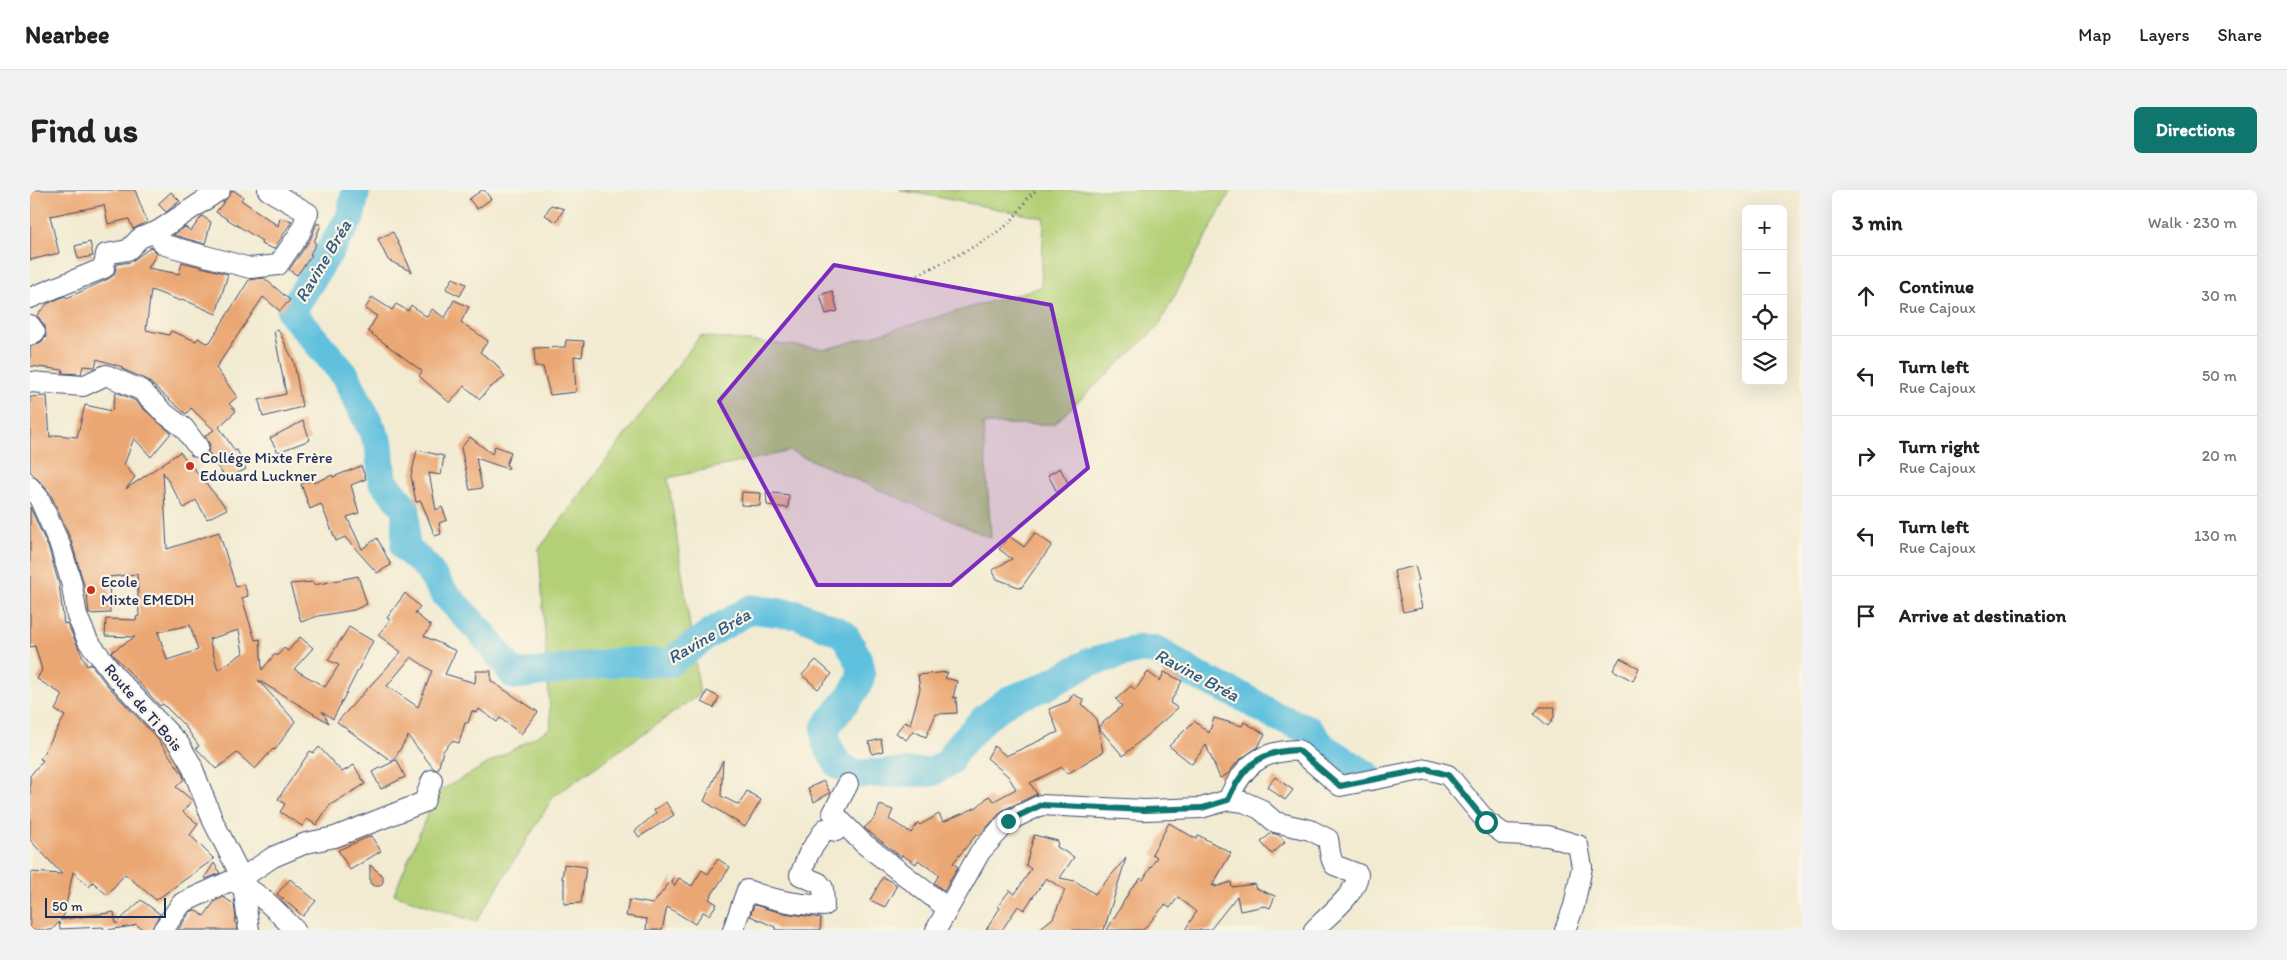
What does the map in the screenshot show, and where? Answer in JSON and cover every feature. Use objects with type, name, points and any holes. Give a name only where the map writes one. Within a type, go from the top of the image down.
[{"type":"street","points":[[30,298],[63,283],[104,268],[106,254],[128,250],[140,238],[158,231],[220,190]]},
{"type":"street","points":[[158,231],[160,239],[165,245],[250,268],[278,265],[300,233],[308,213],[268,190]]},
{"type":"street","points":[[30,325],[35,332],[30,335]]},
{"type":"street","points":[[30,382],[83,386],[106,375],[141,390],[164,413],[184,428],[198,447]]},
{"type":"street","name":"Route de Ti Bois","points":[[30,487],[38,498],[60,545],[71,581],[77,616],[88,641],[116,677],[179,744],[191,764],[213,821],[243,881],[249,930]]},
{"type":"street","points":[[1228,800],[1236,780],[1258,758],[1279,750],[1298,750],[1340,786],[1427,769],[1448,775],[1486,822],[1504,834],[1548,836],[1578,845],[1582,867],[1574,906],[1565,930]]},
{"type":"street","points":[[164,930],[182,903],[230,881],[243,881],[273,857],[306,843],[336,836],[424,802],[432,780]]},
{"type":"street","points":[[848,784],[833,813],[863,844],[947,908]]},
{"type":"street","points":[[936,930],[980,852],[1008,821],[1041,805],[1145,810],[1202,808],[1228,800],[1244,802],[1260,809],[1275,822],[1295,825],[1319,833],[1328,839],[1329,856],[1334,865],[1358,874],[1357,881],[1346,897],[1314,930]]},
{"type":"street","points":[[733,930],[747,890],[768,898],[793,904],[824,906],[823,888],[819,883],[800,875],[809,853],[825,829],[836,831],[840,825],[839,819]]},
{"type":"street","points":[[243,881],[295,930]]},
{"type":"path","points":[[918,275],[973,248],[995,234],[1009,223],[1031,194],[1037,190]]},
{"type":"highlighted area","points":[[834,265],[1051,305],[1088,468],[951,585],[817,585],[719,401]]},
{"type":"shaded area","name":"Collége Mixte Frère Edouard Luckner","points":[[199,450],[208,463],[181,481],[173,468]]},
{"type":"green space","points":[[900,190],[1231,190],[1158,327],[1054,424],[983,424],[991,538],[790,451],[668,478],[700,694],[554,796],[476,922],[394,894],[436,793],[551,728],[539,549],[700,336],[827,349],[1041,287],[1044,218]]},
{"type":"building","points":[[30,190],[135,190],[147,222],[133,229],[129,219],[108,224],[104,205],[50,216],[59,253],[30,260]]},
{"type":"building","points":[[233,190],[243,197],[241,200],[278,226],[280,218],[292,221],[274,249],[261,244],[262,241],[216,212]]},
{"type":"building","points":[[482,190],[491,199],[477,209],[469,199]]},
{"type":"building","points":[[171,192],[180,201],[166,212],[158,204]]},
{"type":"building","points":[[551,205],[564,209],[556,222],[545,215]]},
{"type":"building","points":[[202,216],[211,222],[205,244],[173,235],[185,227],[191,231]]},
{"type":"building","points":[[317,223],[321,225],[314,242],[316,244],[310,254],[312,255],[297,275],[289,270],[310,240]]},
{"type":"building","points":[[393,232],[412,272],[388,260],[378,239]]},
{"type":"building","points":[[90,242],[93,256],[78,259],[75,246]]},
{"type":"building","points":[[151,247],[157,253],[148,268],[179,274],[182,262],[228,274],[216,314],[182,299],[181,301],[151,290],[146,330],[169,335],[171,331],[196,341],[198,338],[206,343],[210,342],[249,280],[264,278],[290,300],[280,311],[263,297],[216,368],[237,397],[229,404],[236,411],[219,427],[235,451],[237,450],[246,469],[226,479],[208,452],[210,445],[205,436],[214,430],[191,408],[186,414],[146,379],[122,369],[122,367],[97,359],[95,367],[83,366],[81,374],[62,373],[63,370],[30,366],[30,347],[41,342],[46,337],[45,326],[37,315],[47,304],[65,296],[67,298],[108,279],[114,275],[117,264],[131,262]]},
{"type":"building","points":[[453,278],[466,284],[460,296],[446,289]]},
{"type":"building","points":[[832,291],[838,311],[826,314],[820,295]]},
{"type":"building","points":[[372,297],[392,310],[396,304],[408,311],[411,305],[427,317],[432,309],[445,318],[454,300],[469,307],[461,322],[488,341],[480,352],[496,364],[505,377],[488,389],[480,399],[464,386],[450,403],[419,376],[422,371],[368,331],[377,316],[365,309]]},
{"type":"building","points":[[278,329],[294,362],[302,407],[263,417],[259,400],[286,394],[274,331]]},
{"type":"building","points":[[566,340],[584,341],[582,357],[574,356],[576,392],[550,395],[543,367],[535,367],[534,348],[565,347]]},
{"type":"building","points":[[116,392],[134,400],[171,433],[151,457],[134,438],[124,465],[135,477],[126,489],[180,452],[227,509],[207,519],[196,500],[184,508],[163,472],[167,549],[219,532],[236,587],[244,584],[248,596],[242,598],[255,640],[260,639],[262,670],[275,654],[277,656],[284,648],[288,651],[300,637],[313,648],[294,669],[325,687],[339,665],[328,660],[349,627],[373,641],[333,719],[322,711],[329,723],[258,680],[295,721],[275,750],[273,749],[255,769],[237,753],[216,769],[196,748],[199,746],[184,725],[163,704],[160,706],[111,652],[135,637],[105,636],[106,619],[137,620],[136,617],[139,616],[137,574],[109,577],[110,613],[89,614],[87,595],[71,540],[50,493],[30,471],[30,397],[47,396],[50,437],[56,435],[77,437],[85,405],[112,411]],"holes":[[[190,625],[198,650],[167,660],[158,632]],[[239,630],[243,653],[218,670],[209,639]]]},
{"type":"building","points":[[303,421],[310,440],[278,452],[270,438]]},
{"type":"building","points":[[470,437],[492,454],[495,446],[511,452],[506,465],[509,467],[508,469],[476,458],[482,488],[470,490],[461,448]]},
{"type":"building","points":[[417,450],[444,456],[441,475],[429,473],[436,510],[442,507],[447,520],[439,523],[441,534],[435,536],[421,501],[416,502],[411,476]]},
{"type":"building","points":[[361,466],[366,479],[351,485],[359,513],[347,517],[362,549],[377,538],[391,565],[377,573],[345,537],[336,541],[321,504],[310,509],[301,484],[313,480],[314,483]]},
{"type":"building","points":[[1060,468],[1069,485],[1057,492],[1048,475]]},
{"type":"building","points":[[742,492],[761,493],[760,506],[741,505]]},
{"type":"building","points":[[766,492],[789,495],[788,508],[767,505]]},
{"type":"building","points":[[30,507],[49,549],[59,584],[64,624],[67,623],[87,666],[91,664],[107,685],[156,737],[182,773],[184,779],[176,787],[192,800],[183,812],[198,824],[190,835],[214,859],[156,900],[125,874],[107,895],[93,882],[89,887],[73,872],[64,915],[60,920],[114,912],[116,924],[141,900],[160,914],[151,930],[144,930],[135,924],[133,926],[107,930],[104,930],[103,927],[60,929],[59,922],[52,930],[30,930],[30,872],[62,874],[30,840],[30,776],[43,760],[40,759],[65,716],[55,710],[63,695],[37,679],[42,670],[35,646],[30,647]]},
{"type":"building","points":[[1035,533],[1052,545],[1021,588],[997,579],[992,570],[1012,559],[999,549],[1009,536],[1024,547]]},
{"type":"building","points":[[1415,566],[1419,580],[1416,581],[1422,608],[1403,612],[1394,571]]},
{"type":"building","points":[[358,576],[367,604],[354,610],[318,616],[301,622],[290,584],[313,582],[314,585]]},
{"type":"building","points":[[405,593],[420,607],[415,613],[431,626],[424,636],[456,651],[445,674],[475,683],[476,671],[491,671],[491,681],[538,712],[521,734],[500,718],[497,722],[479,709],[477,713],[472,711],[468,723],[465,723],[459,743],[452,741],[443,751],[438,770],[434,769],[408,736],[393,761],[397,760],[405,777],[381,789],[372,772],[393,762],[337,722],[401,652],[378,635],[390,620],[387,618]],"holes":[[[411,657],[432,671],[418,707],[387,686]]]},
{"type":"building","points":[[1620,658],[1639,668],[1633,681],[1613,670]]},
{"type":"building","points":[[816,660],[832,674],[818,689],[802,675]]},
{"type":"building","points":[[948,672],[945,678],[957,681],[953,698],[956,697],[957,713],[936,714],[926,737],[913,731],[906,740],[896,733],[905,721],[910,725],[920,689],[918,675]]},
{"type":"building","points":[[1148,672],[1160,681],[1164,672],[1182,681],[1170,703],[1178,708],[1123,756],[1098,727],[1122,706],[1116,699],[1131,686],[1135,690]]},
{"type":"building","points":[[707,691],[719,697],[714,708],[702,702]]},
{"type":"building","points":[[1073,694],[1084,700],[1082,704],[1096,718],[1103,752],[1067,774],[1062,767],[1030,783],[1037,794],[1003,810],[979,836],[977,834],[953,863],[958,867],[944,891],[934,883],[939,875],[918,860],[916,864],[902,855],[901,857],[864,828],[875,818],[880,805],[893,810],[889,819],[911,833],[918,823],[920,825],[939,814],[943,822],[977,807],[989,796],[994,801],[1016,789],[1008,776],[987,758],[994,746],[1006,756],[1058,732],[1049,709],[1069,701]]},
{"type":"building","points":[[1540,707],[1555,707],[1554,717],[1548,726],[1534,714]]},
{"type":"building","points":[[1214,718],[1242,726],[1244,722],[1265,734],[1258,747],[1238,761],[1228,774],[1220,778],[1206,745],[1192,764],[1169,746],[1194,721],[1209,733]]},
{"type":"building","points":[[881,739],[883,751],[872,754],[869,742]]},
{"type":"building","points":[[319,747],[342,772],[354,765],[365,784],[330,805],[316,825],[307,819],[302,826],[280,812],[285,804],[278,799],[310,751],[314,753]]},
{"type":"building","points":[[723,760],[721,796],[739,805],[747,791],[761,800],[745,827],[704,801]]},
{"type":"building","points":[[1275,777],[1293,790],[1285,800],[1267,787]]},
{"type":"building","points":[[824,781],[830,793],[814,802],[808,788]]},
{"type":"building","points":[[666,802],[674,815],[639,837],[635,831],[656,813],[654,810]]},
{"type":"building","points":[[1169,823],[1196,839],[1198,835],[1231,853],[1212,886],[1216,885],[1215,887],[1231,882],[1232,887],[1255,884],[1255,888],[1275,896],[1270,908],[1265,906],[1240,911],[1237,896],[1210,930],[1185,930],[1196,912],[1178,897],[1170,908],[1165,905],[1143,930],[1107,930],[1131,889],[1141,878],[1143,880],[1157,857],[1152,854]]},
{"type":"building","points":[[1271,833],[1279,835],[1285,842],[1272,854],[1261,842]]},
{"type":"building","points":[[1034,835],[1058,841],[1057,847],[1074,857],[1060,878],[1075,881],[1095,894],[1126,858],[1104,930],[1038,930],[1053,918],[1065,890],[1046,878],[1024,910],[1018,906],[1002,930],[986,930],[1000,908],[998,906],[1010,890],[1015,894],[1031,869],[1026,865]]},
{"type":"building","points":[[371,836],[381,851],[350,870],[338,850]]},
{"type":"building","points":[[718,859],[730,867],[709,899],[717,904],[709,915],[703,912],[695,924],[667,907],[662,930],[646,930],[647,919],[626,916],[629,900],[653,904],[673,878],[672,883],[674,886],[679,878],[692,886],[702,870],[708,874]]},
{"type":"building","points":[[214,863],[220,873],[206,879],[205,877]]},
{"type":"building","points":[[564,864],[586,867],[581,903],[564,904],[564,879],[562,879]]},
{"type":"building","points":[[370,865],[383,876],[383,882],[380,886],[370,883]]},
{"type":"building","points":[[883,877],[897,885],[885,907],[870,900]]},
{"type":"building","points":[[290,879],[316,901],[303,916],[277,894]]},
{"type":"building","points":[[223,897],[234,904],[236,919],[234,922],[236,923],[237,930],[178,930],[190,912],[195,910],[204,916],[215,901]]},
{"type":"building","points":[[754,905],[783,913],[821,918],[820,930],[775,930],[775,927],[750,916]]},
{"type":"waterway","name":"Ravine Bréa","points":[[356,190],[350,218],[291,312],[345,375],[379,444],[382,480],[406,509],[405,548],[425,565],[445,594],[481,632],[514,675],[620,662],[669,663],[712,632],[751,609],[798,615],[844,634],[861,668],[857,686],[825,728],[826,743],[837,763],[853,774],[931,772],[948,763],[957,748],[984,719],[1009,700],[1044,687],[1090,662],[1140,649],[1156,650],[1195,675],[1243,697],[1273,715],[1308,729],[1324,748],[1367,775]]},
{"type":"place","name":"Collége Mixte Frère Edouard Luckner","points":[[190,466]]},
{"type":"place","name":"Ecole Mixte EMEDH","points":[[91,590]]},
{"type":"route","points":[[1008,821],[1041,805],[1145,810],[1202,808],[1228,800],[1236,780],[1258,758],[1279,750],[1298,750],[1340,786],[1427,769],[1448,775],[1486,822]]}]
